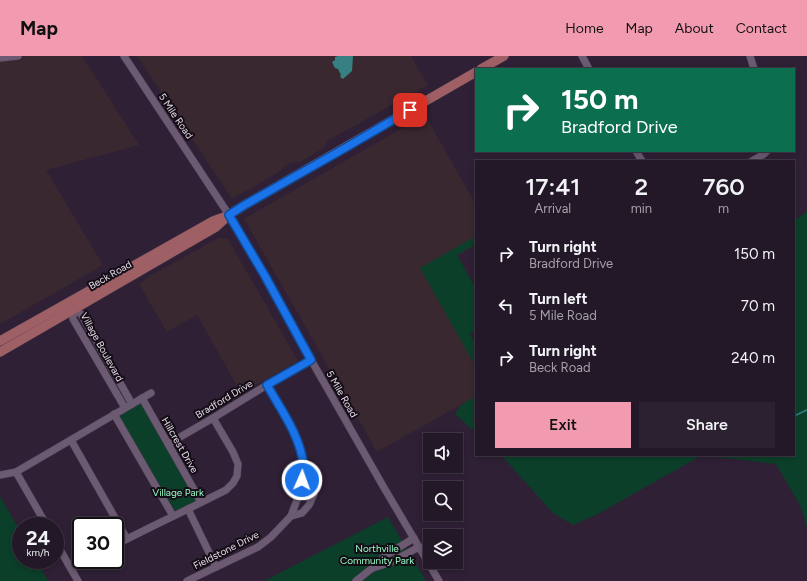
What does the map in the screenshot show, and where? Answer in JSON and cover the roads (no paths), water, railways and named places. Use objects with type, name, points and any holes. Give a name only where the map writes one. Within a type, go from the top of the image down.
[{"type":"main road","points":[[484,68],[504,56]]},
{"type":"main road","name":"Beck Road","points":[[0,352],[69,307],[213,221],[229,215],[475,73]]},
{"type":"main road","name":"Beck Road","points":[[0,341],[69,307]]},
{"type":"street","points":[[0,58],[18,56]]},
{"type":"street","name":"5 Mile Road","points":[[124,56],[229,215],[383,486],[439,581]]},
{"type":"street","points":[[582,56],[588,68]]},
{"type":"street","points":[[750,56],[754,68]]},
{"type":"street","points":[[754,160],[766,152]]},
{"type":"street","name":"Village Boulevard","points":[[69,307],[81,314],[132,404]]},
{"type":"street","name":"Village Boulevard","points":[[69,307],[73,319],[125,408]]},
{"type":"street","name":"Bradford Drive","points":[[168,444],[311,360]]},
{"type":"street","name":"Fieldstone Drive","points":[[187,581],[258,547],[271,537],[291,516],[300,492],[304,469],[300,446],[292,428],[267,385]]},
{"type":"street","points":[[0,475],[16,472],[151,393]]},
{"type":"street","name":"Hillcrest Drive","points":[[142,398],[201,502]]},
{"type":"street","points":[[114,414],[173,516]]},
{"type":"street","points":[[124,541],[226,490],[233,483],[237,476],[238,464],[214,418]]},
{"type":"street","points":[[71,440],[128,539]]},
{"type":"street","points":[[291,516],[302,513],[310,505],[314,494],[311,480],[304,469]]},
{"type":"street","points":[[16,472],[42,517]]},
{"type":"street","points":[[188,510],[216,567]]},
{"type":"street","points":[[356,581],[385,556],[414,538]]},
{"type":"street","points":[[371,569],[389,563],[419,547]]},
{"type":"street","points":[[64,557],[78,581]]},
{"type":"waterway","points":[[795,416],[807,410]]},
{"type":"park label","name":"Village Park","points":[[178,492]]},
{"type":"park label","name":"Northville Community Park","points":[[377,554]]}]
